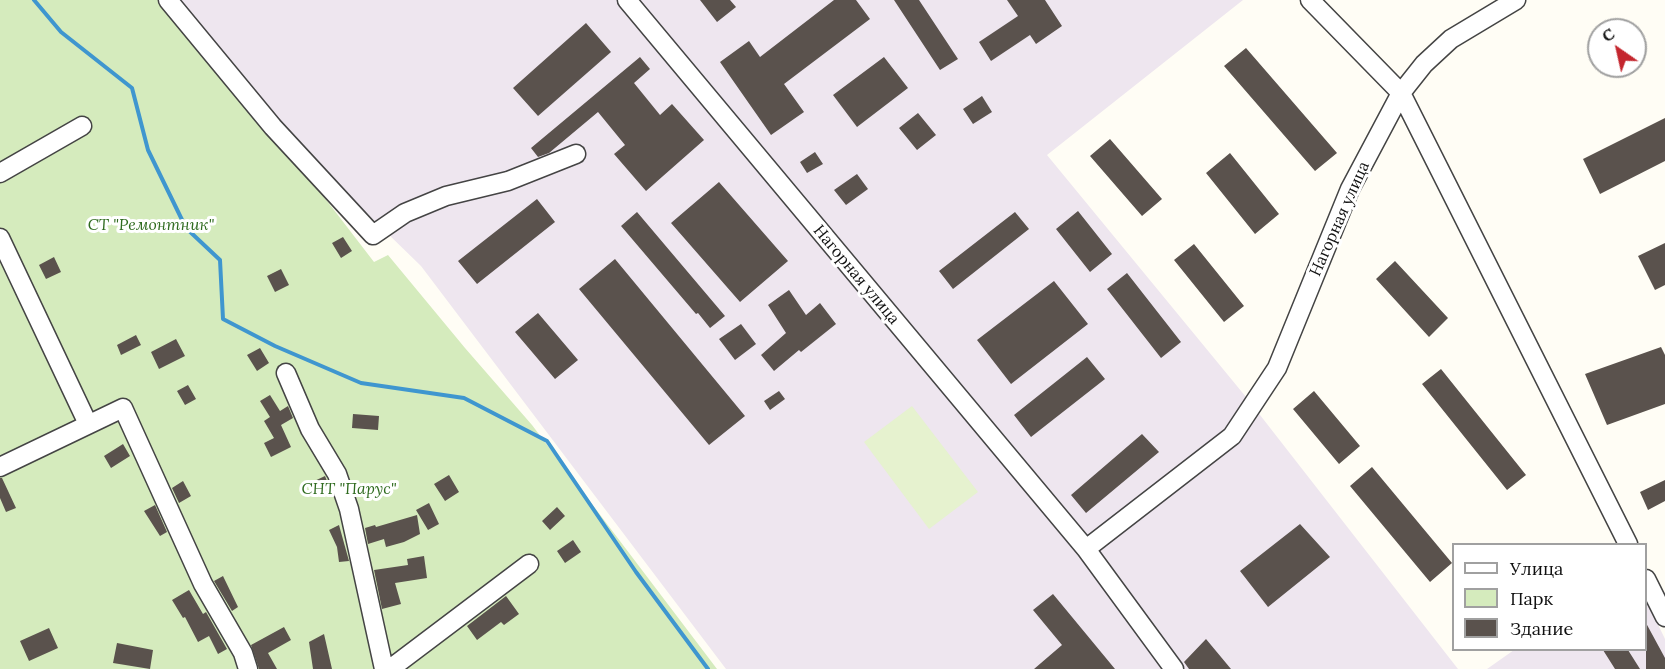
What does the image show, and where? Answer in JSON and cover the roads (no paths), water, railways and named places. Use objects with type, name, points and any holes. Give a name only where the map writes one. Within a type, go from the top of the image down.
[{"type":"street","points":[[168,0],[273,127],[373,235],[405,213],[446,196],[508,181],[576,154]]},
{"type":"street","name":"Нагорная улица","points":[[627,0],[1086,549],[1174,669]]},
{"type":"street","points":[[1310,0],[1372,66],[1401,93],[1627,543]]},
{"type":"street","name":"Нагорная улица","points":[[1086,549],[1232,436],[1277,368],[1350,189],[1401,93],[1424,64],[1450,39],[1516,0]]},
{"type":"street","points":[[0,173],[82,126]]},
{"type":"street","points":[[0,238],[88,424]]},
{"type":"street","points":[[286,373],[310,429],[337,474],[349,509],[384,669]]},
{"type":"street","points":[[0,467],[123,408],[203,584],[243,653],[248,669]]},
{"type":"street","points":[[390,669],[529,564]]},
{"type":"street","points":[[1647,581],[1665,617]]},
{"type":"waterway","points":[[34,0],[61,32],[132,88],[148,150],[186,228],[220,260],[223,319],[275,346],[361,383],[464,398],[547,441],[636,572],[708,669]]},
{"type":"park label","name":"СТ \"Ремонтник\"","points":[[151,225]]},
{"type":"park label","name":"СНТ \"Парус\"","points":[[349,489]]}]
